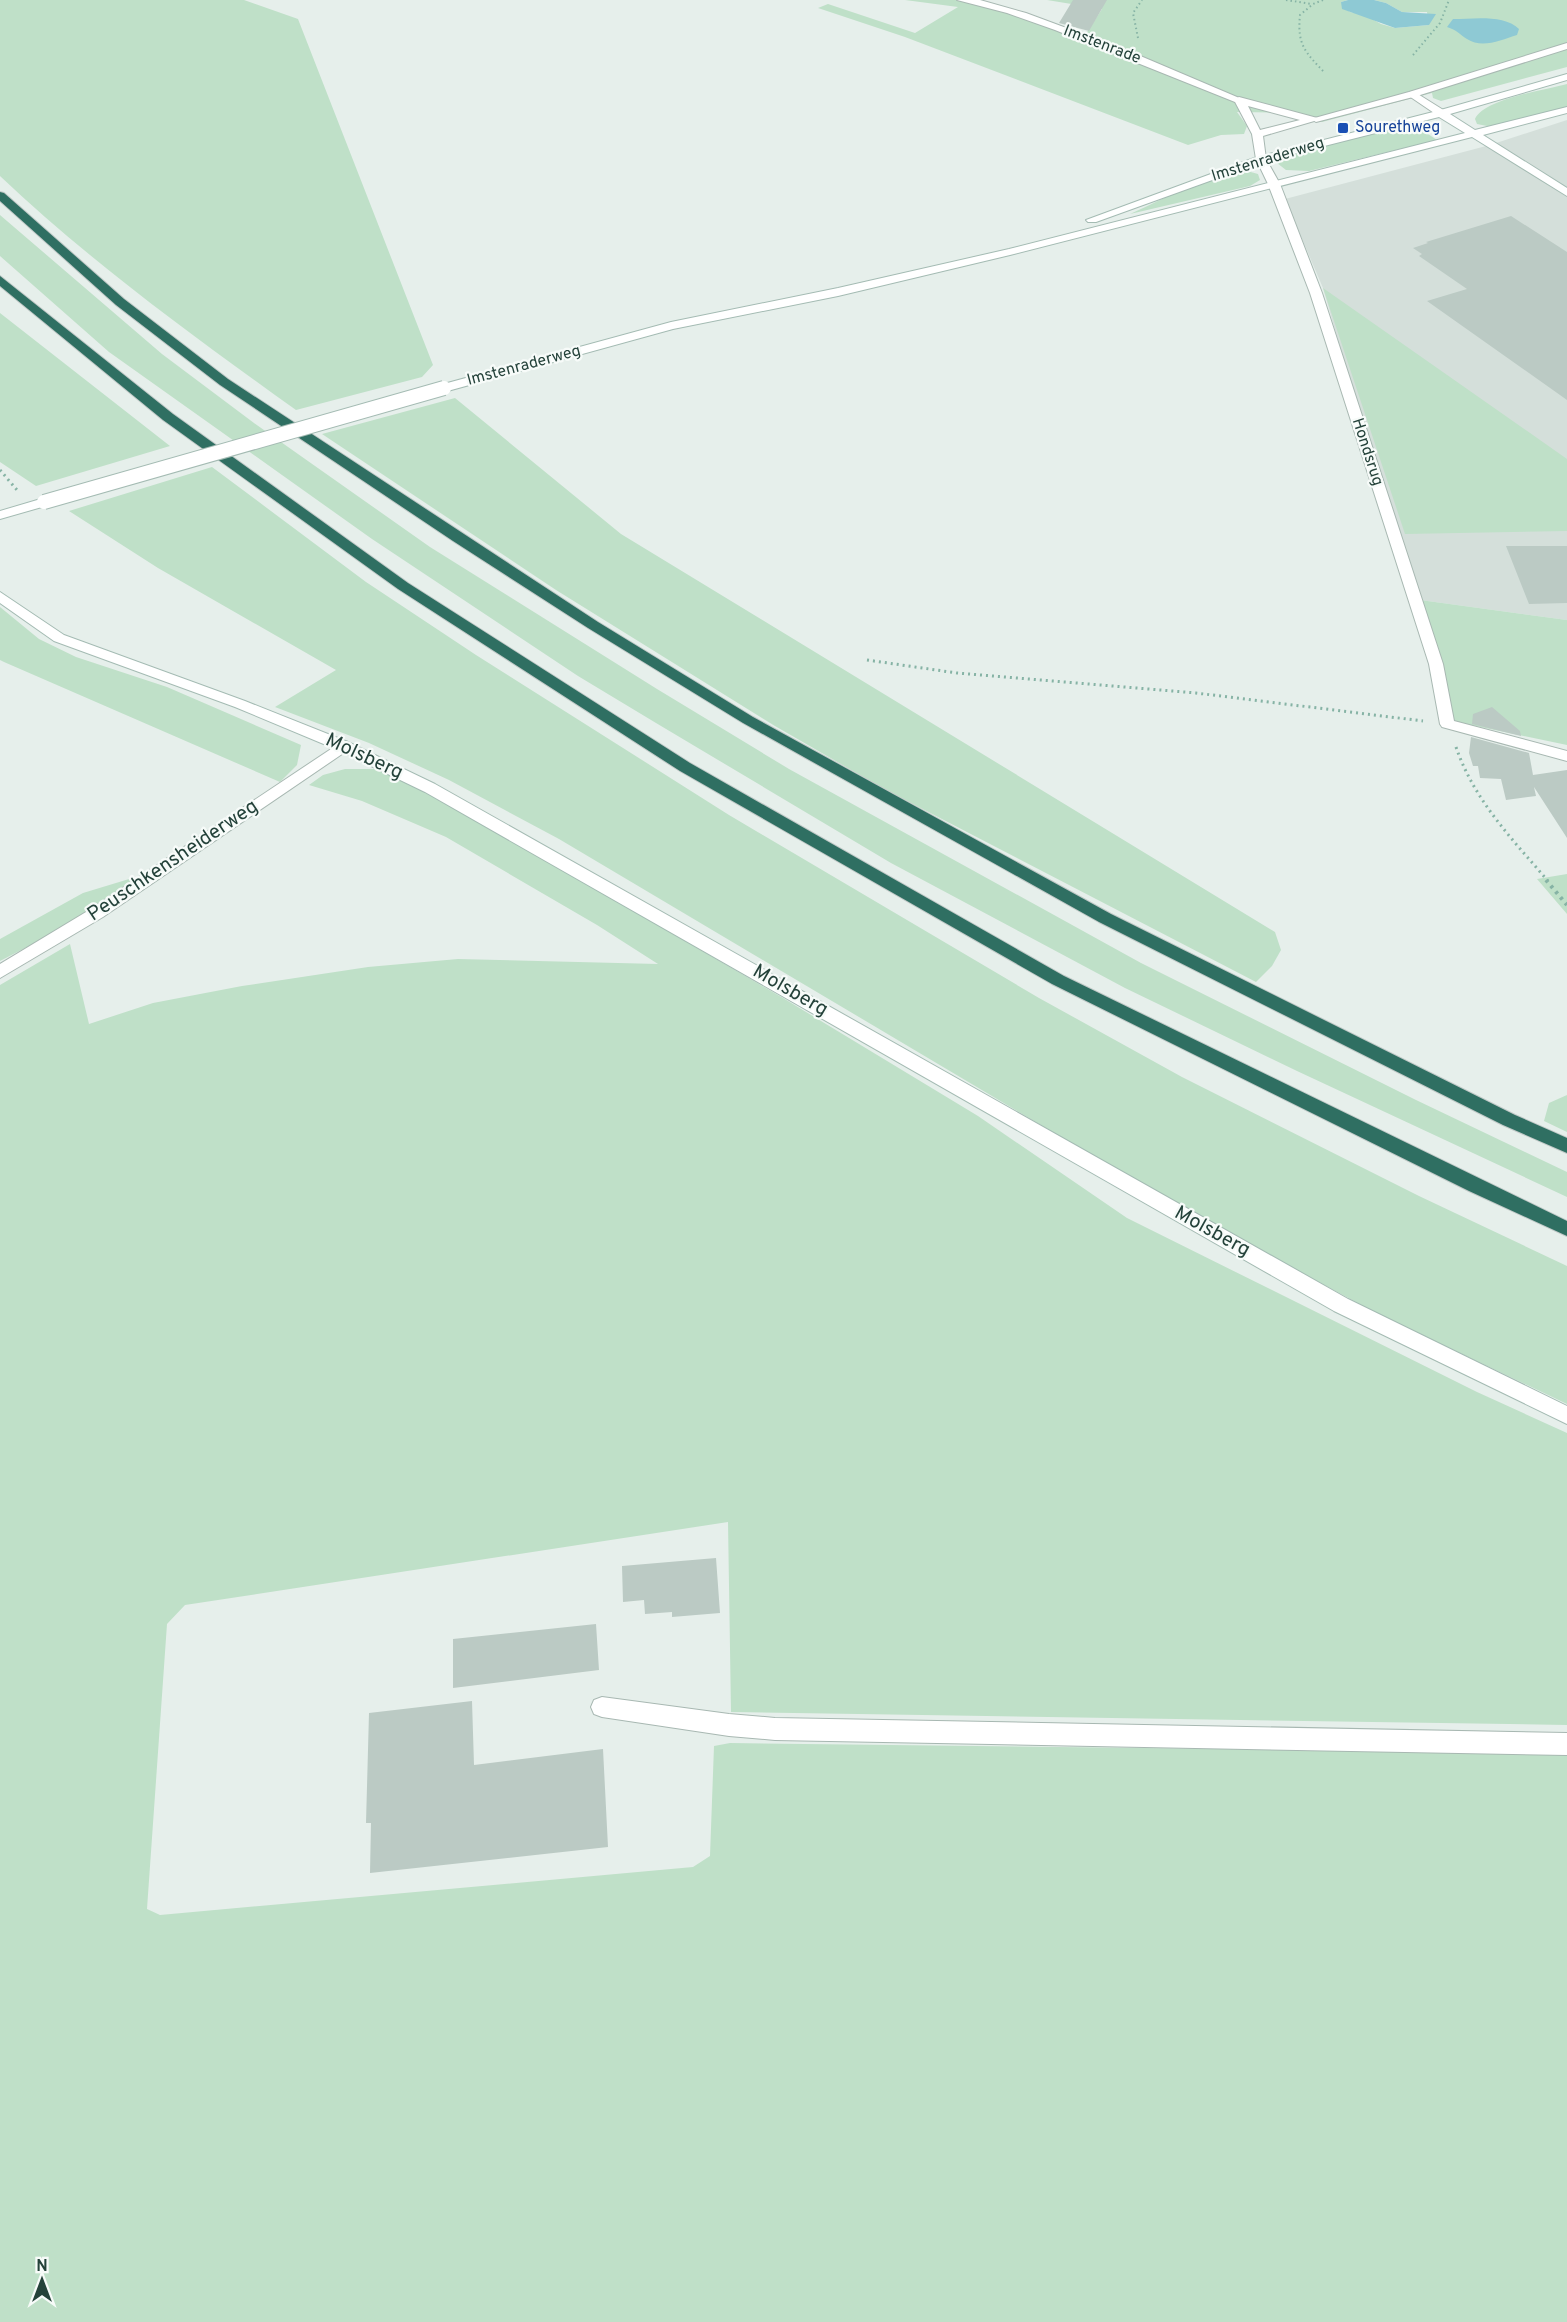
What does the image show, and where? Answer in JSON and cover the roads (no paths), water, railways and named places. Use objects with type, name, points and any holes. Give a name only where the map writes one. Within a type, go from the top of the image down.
[{"type":"highway","points":[[0,195],[120,302],[224,382],[593,625],[739,714],[1105,918],[1509,1120],[1567,1146]]},
{"type":"highway","points":[[0,280],[168,417],[403,586],[685,767],[1058,980],[1475,1186],[1567,1229]]},
{"type":"street","name":"Imstenrade","points":[[962,0],[997,5],[1019,12],[1239,100],[1280,112],[1316,119]]},
{"type":"street","name":"Imstenrade","points":[[1257,134],[1413,94],[1567,46]]},
{"type":"street","name":"Imstenraderweg","points":[[1010,252],[1261,159],[1441,113],[1567,77]]},
{"type":"street","points":[[1413,94],[1474,135],[1567,192]]},
{"type":"street","points":[[1239,100],[1257,134],[1261,159]]},
{"type":"street","name":"Imstenraderweg","points":[[0,515],[444,388],[671,326],[838,292],[1010,252],[1567,110]]},
{"type":"street","name":"Hondsrug","points":[[1261,159],[1274,184],[1316,293],[1436,664],[1447,724],[1567,756]]},
{"type":"street","name":"Molsberg","points":[[0,596],[59,638],[240,704],[343,746],[484,816],[1341,1305],[1567,1415]]},
{"type":"street","name":"Peuschkensheiderweg","points":[[0,972],[97,913],[343,746]]},
{"type":"street","points":[[602,1707],[729,1725],[787,1729],[1567,1744]]},
{"type":"water","points":[[1374,0],[1386,3],[1402,12],[1436,14],[1429,25],[1395,28],[1342,9],[1341,2]]},
{"type":"water","points":[[1453,19],[1497,19],[1513,24],[1519,29],[1517,35],[1492,43],[1479,43],[1447,27]]},
{"type":"place","name":"Sourethweg","points":[[1343,128]]}]
